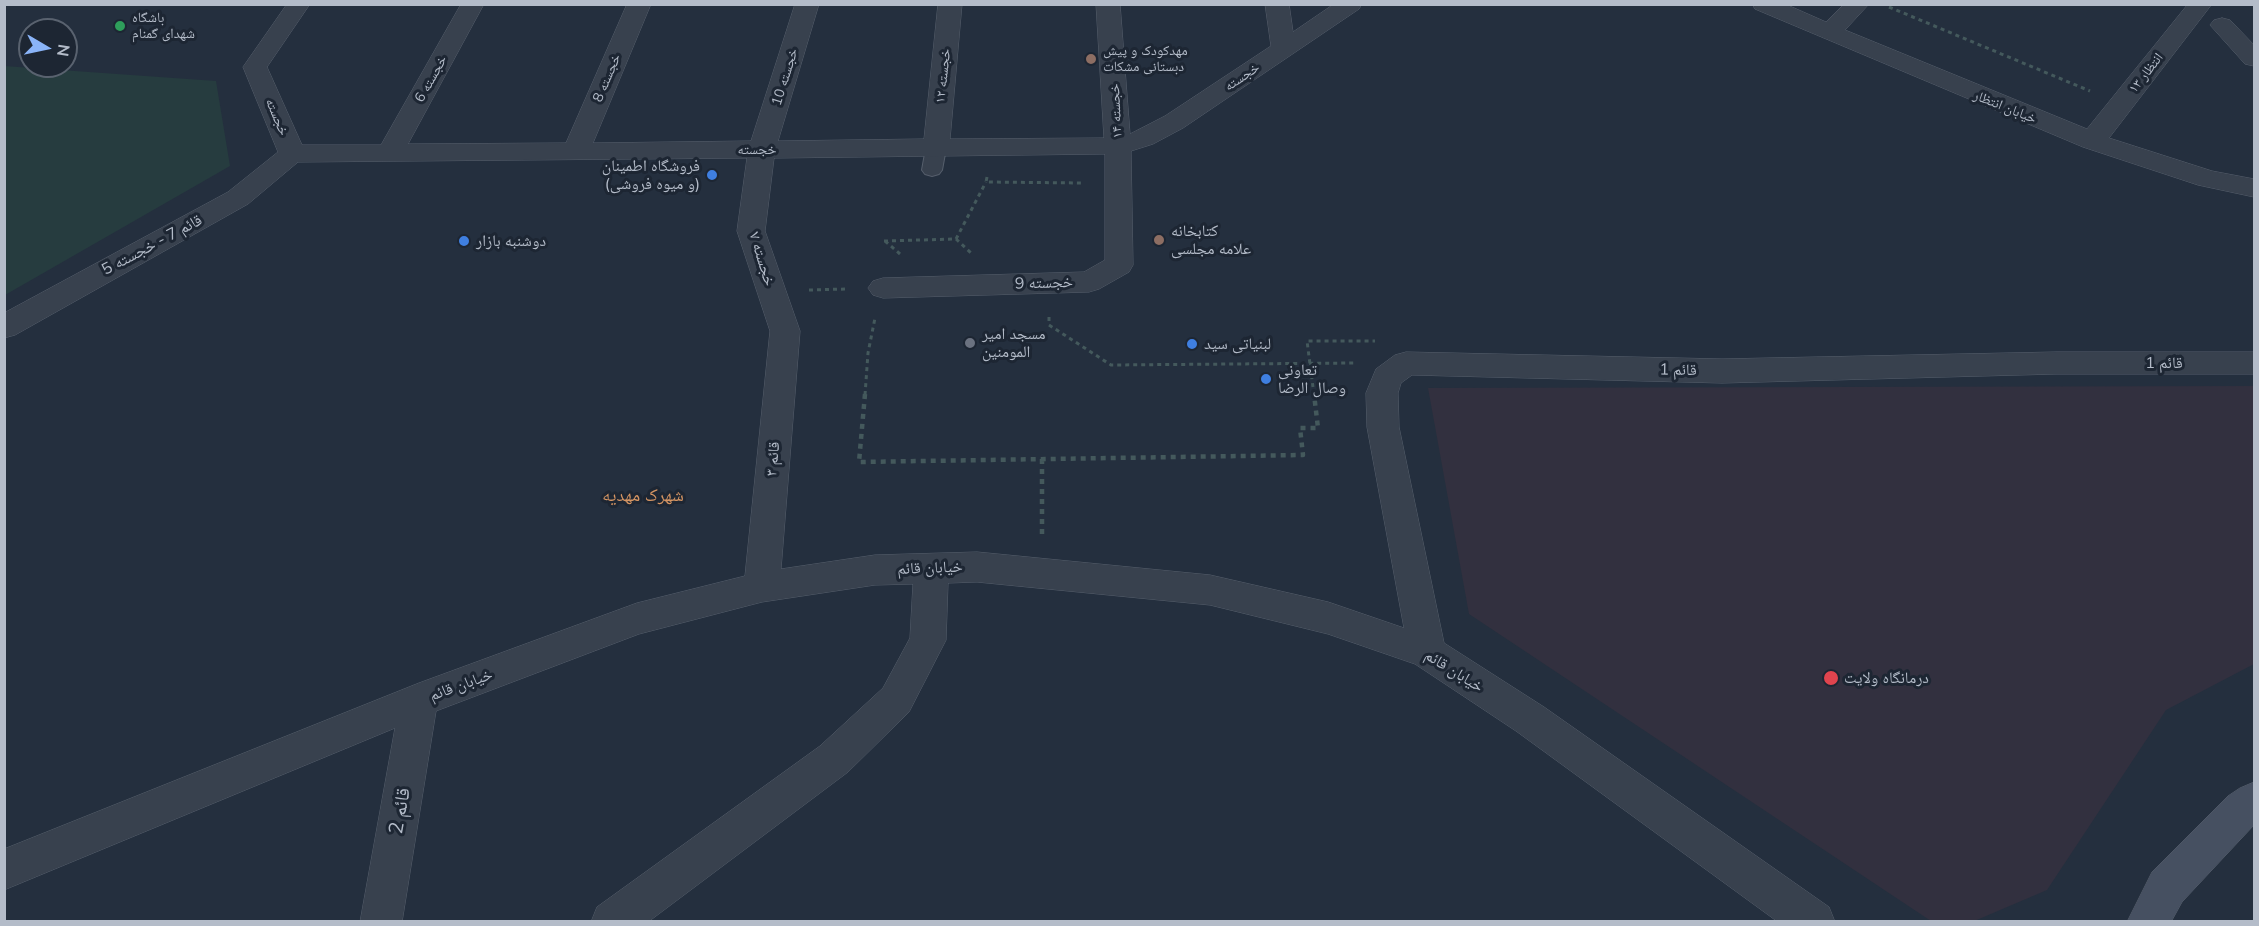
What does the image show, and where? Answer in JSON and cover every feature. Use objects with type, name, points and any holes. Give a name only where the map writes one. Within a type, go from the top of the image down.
[{"type":"main road","points":[[2148,921],[2167,887],[2242,810],[2254,801]]},
{"type":"street","name":"خجسته","points":[[299,4],[255,67],[292,154],[762,150],[934,159],[1118,146],[1144,138],[1174,122],[1351,4]]},
{"type":"street","name":"خجسته 6","points":[[390,153],[472,4]]},
{"type":"street","name":"خجسته 8","points":[[576,151],[639,4]]},
{"type":"street","name":"خجسته 10","points":[[762,150],[807,4]]},
{"type":"street","name":"خجسته ۱۲","points":[[934,159],[950,4]]},
{"type":"street","name":"خجسته ۱۴","points":[[1108,4],[1118,146]]},
{"type":"street","points":[[1277,4],[1284,49]]},
{"type":"street","name":"خیابان انتظار","points":[[1763,4],[2092,141],[2208,180],[2254,188]]},
{"type":"street","points":[[1829,32],[1858,4]]},
{"type":"street","name":"انتظار ۱۳","points":[[2092,141],[2201,4]]},
{"type":"street","points":[[2222,25],[2254,59]]},
{"type":"street","name":"خجسته 9","points":[[883,288],[1089,282],[1119,265],[1118,146]]},
{"type":"street","name":"خجسته ۷","points":[[762,150],[751,231],[785,332]]},
{"type":"street","name":"قائم 7 - خجسته 5","points":[[4,327],[238,198],[292,154]]},
{"type":"street","name":"قائم ۳","points":[[762,587],[785,332]]},
{"type":"street","points":[[1406,363],[1387,377],[1382,393],[1383,427],[1427,652]]},
{"type":"street","name":"قائم 1","points":[[1406,363],[1722,371],[2056,363],[2254,363]]},
{"type":"street","name":"خیابان قائم","points":[[4,870],[419,700],[637,619],[762,587],[876,570],[977,567],[1210,590],[1328,618],[1427,652],[1530,719],[1814,921]]},
{"type":"street","points":[[612,921],[834,759],[896,700],[928,640],[931,568]]},
{"type":"street","name":"قائم 2","points":[[381,921],[419,700]]},
{"type":"path","points":[[1883,4],[2121,105]]},
{"type":"path","points":[[884,241],[956,239],[986,182]]},
{"type":"path","points":[[1048,283],[1049,325],[1111,365],[1352,363]]},
{"type":"path","points":[[772,291],[883,288],[868,352],[859,462],[1304,455],[1300,428],[1318,428],[1307,341],[1392,341],[1406,363]]},
{"type":"path","points":[[1042,459],[1042,573]]},
{"type":"shaded area","points":[[2254,386],[2254,664],[2166,710],[2047,890],[1972,922],[1931,921],[1469,614],[1428,388]]},
{"type":"green space","points":[[4,66],[18,67],[18,78],[78,78],[78,71],[216,81],[230,166],[5,295]]},
{"type":"place","name":"باشگاه شهدای گمنام","points":[[120,26]]},
{"type":"place","name":"مهدکودک و پیش دبستانی مشکات","points":[[1091,59]]},
{"type":"place","name":"فروشگاه اطمینان (و میوه فروشی)","points":[[712,175]]},
{"type":"place","name":"کتابخانه علامه مجلسی","points":[[1159,240]]},
{"type":"place","name":"دوشنبه بازار","points":[[464,241]]},
{"type":"place","name":"مسجد امیر المومنین","points":[[970,343]]},
{"type":"place","name":"لبنیاتی سید","points":[[1192,344]]},
{"type":"place","name":"تعاونی وصال الرضا","points":[[1266,379]]},
{"type":"place","name":"درمانگاه ولایت","points":[[1831,678]]},
{"type":"district","name":"شهرک مهدیه","points":[[643,496]]}]
